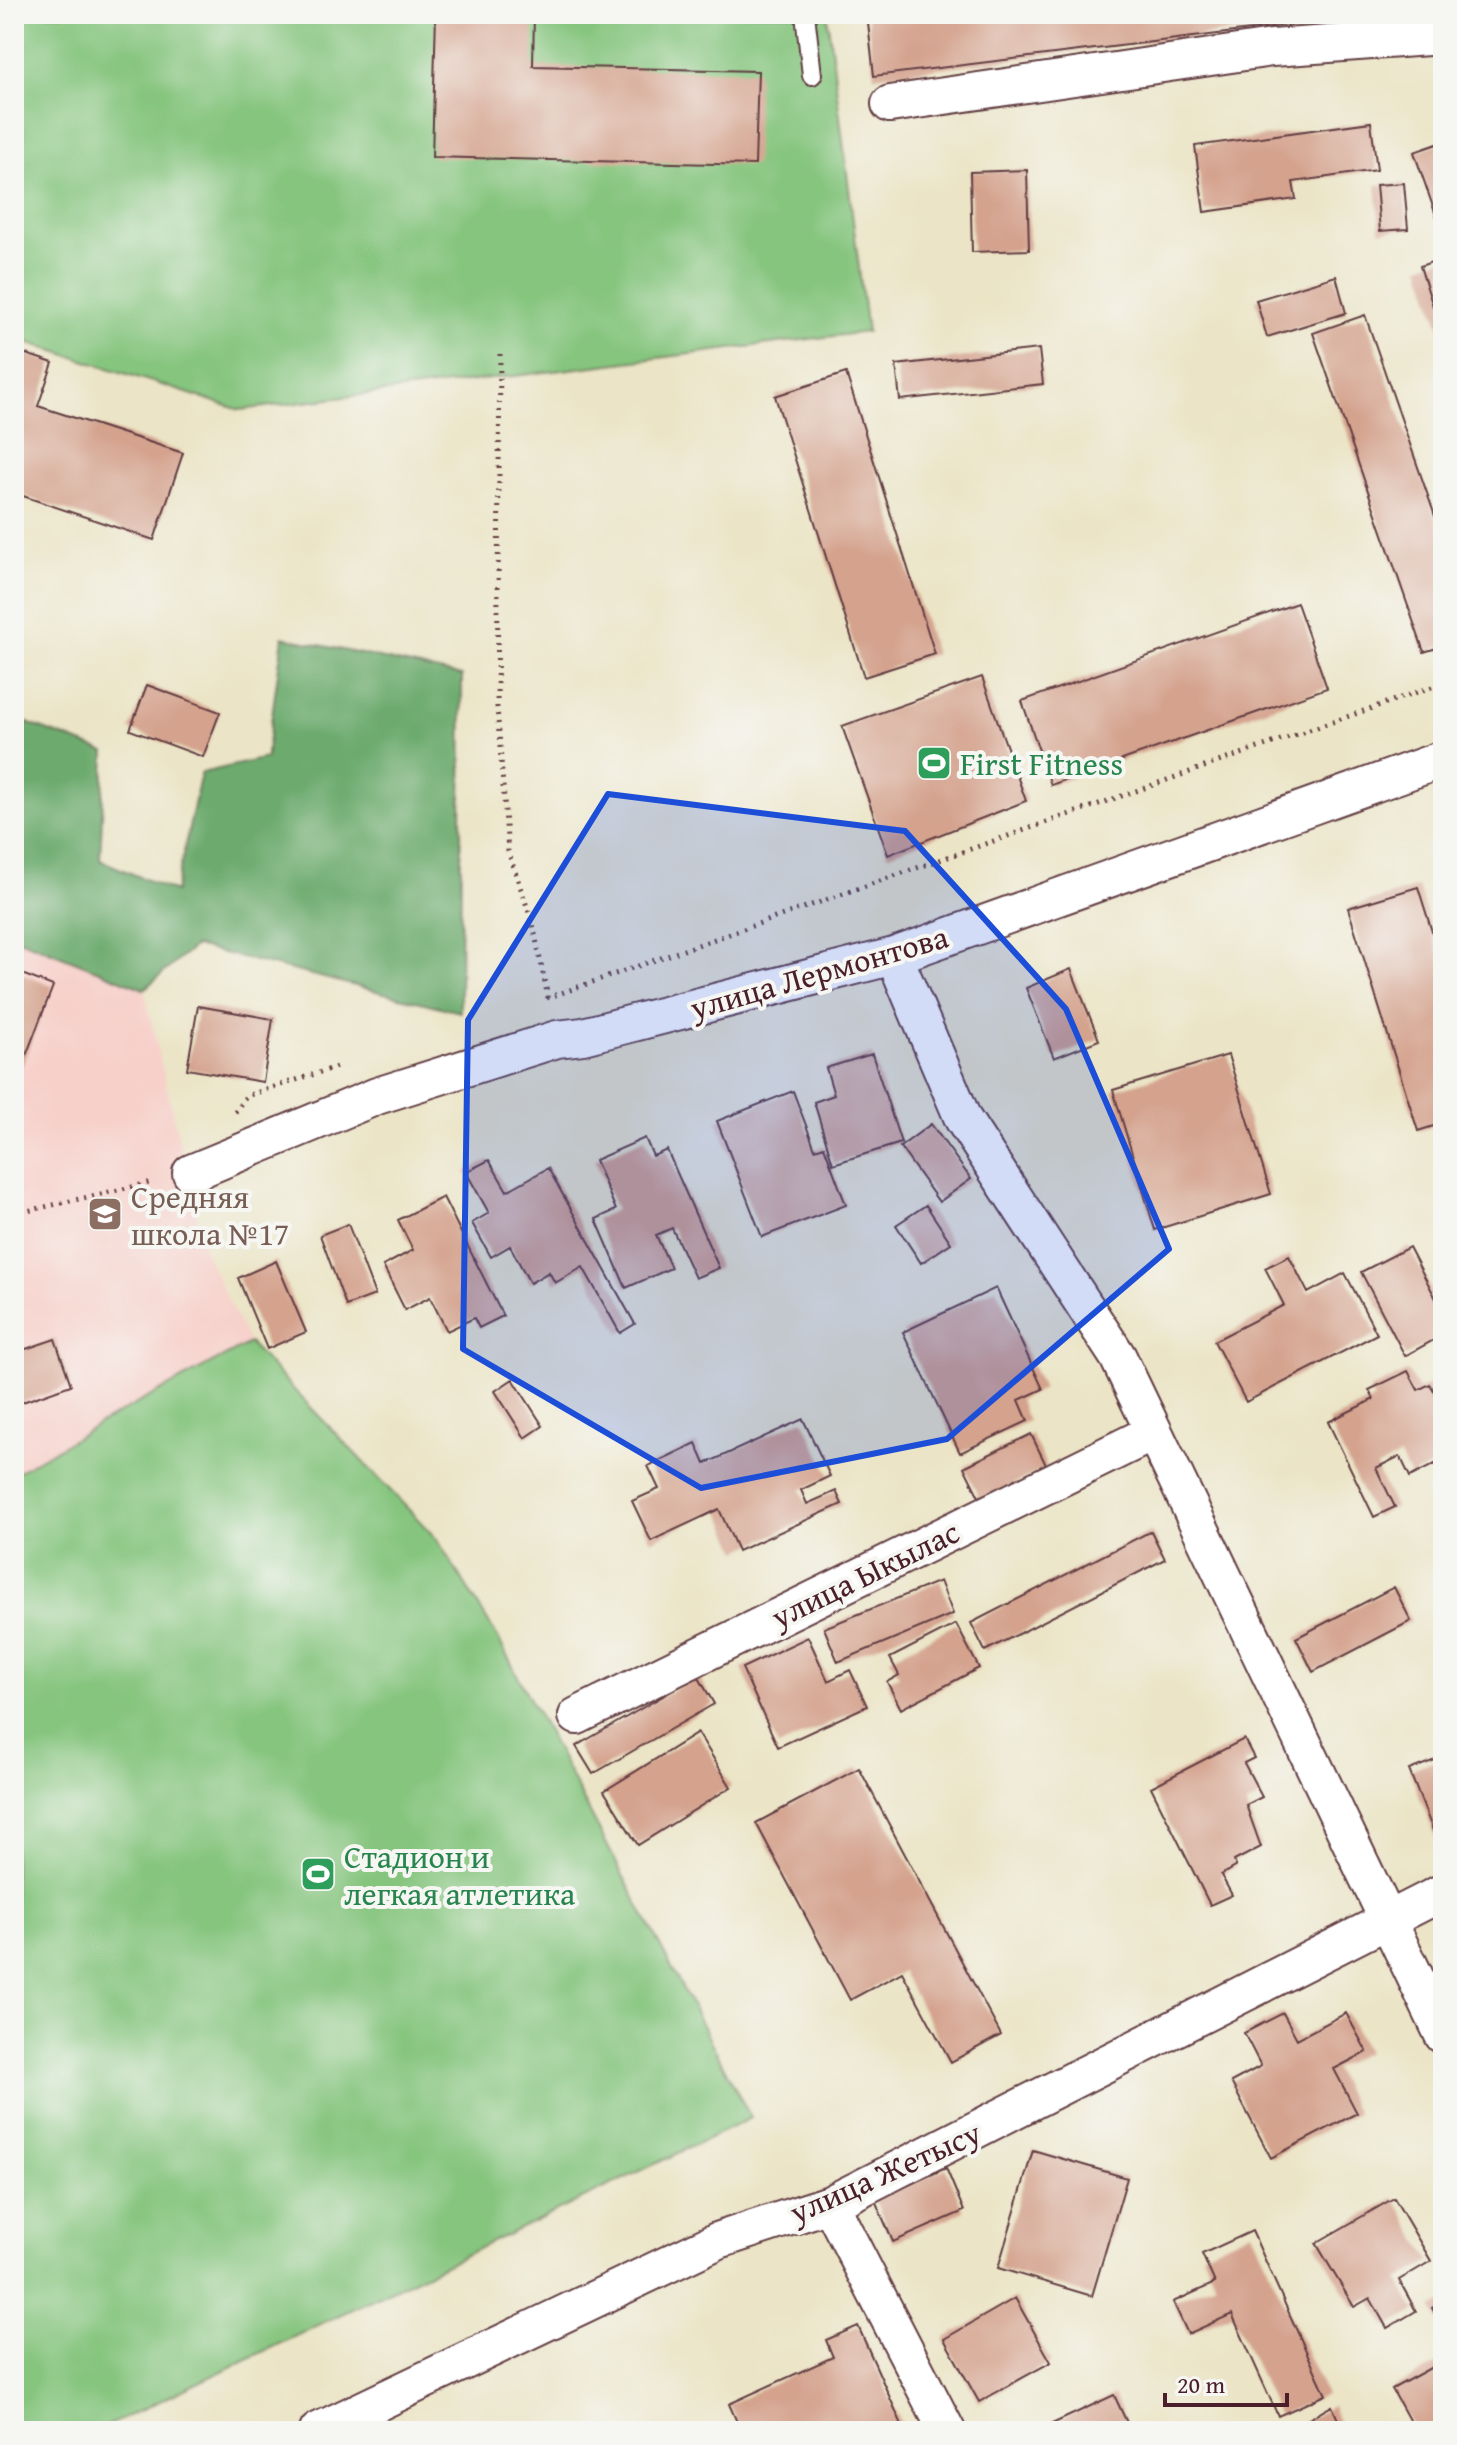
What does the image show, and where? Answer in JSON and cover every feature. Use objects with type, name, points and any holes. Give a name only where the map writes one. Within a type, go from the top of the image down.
[{"type":"street","points":[[890,104],[1272,48],[1443,36]]},
{"type":"street","name":"улица Лермонтова","points":[[191,1173],[377,1096],[557,1039],[583,1036],[894,956],[1443,759]]},
{"type":"street","points":[[894,956],[963,1119],[1118,1357],[1443,2035]]},
{"type":"street","name":"улица Ыкылас","points":[[577,1716],[1154,1432]]},
{"type":"street","name":"улица Жетысу","points":[[318,2431],[719,2240],[830,2204],[1443,1892]]},
{"type":"street","points":[[830,2204],[947,2431]]},
{"type":"lane","points":[[805,14],[812,75]]},
{"type":"path","points":[[500,354],[497,707],[508,851],[533,924],[557,1039]]},
{"type":"path","points":[[533,1003],[1443,683]]},
{"type":"path","points":[[228,1122],[246,1096],[352,1062]]},
{"type":"path","points":[[14,1214],[191,1173]]},
{"type":"highlighted area","points":[[608,794],[905,831],[1066,1009],[1169,1249],[947,1439],[701,1488],[463,1349],[468,1020]]},
{"type":"shaded area","name":"Средняя школа №17","points":[[14,937],[144,989],[205,1253],[249,1343],[14,1474]]},
{"type":"green space","points":[[14,14],[827,14],[867,332],[240,410],[14,338]]},
{"type":"green space","points":[[283,637],[462,676],[460,1012],[195,946],[144,989],[14,937],[14,718],[105,752],[100,860],[175,892],[201,773],[266,758]]},
{"type":"green space","name":"Стадион и легкая атлетика","points":[[249,1343],[436,1538],[494,1631],[751,2118],[97,2431],[14,2431],[14,1474]]},
{"type":"building","points":[[436,14],[534,14],[533,66],[758,71],[755,165],[432,157]]},
{"type":"building","points":[[867,14],[1364,14],[1364,16],[874,76]]},
{"type":"building","points":[[1371,122],[1377,170],[1293,182],[1296,199],[1204,212],[1195,146]]},
{"type":"building","points":[[1443,142],[1443,219],[1438,221],[1414,152]]},
{"type":"building","points":[[1027,170],[1029,250],[972,252],[970,172]]},
{"type":"building","points":[[1404,183],[1408,229],[1380,231],[1376,185]]},
{"type":"building","points":[[1443,258],[1443,334],[1442,334],[1420,266]]},
{"type":"building","points":[[1336,276],[1346,313],[1267,337],[1256,300]]},
{"type":"building","points":[[1365,315],[1443,539],[1443,646],[1424,652],[1313,333]]},
{"type":"building","points":[[1039,349],[1043,384],[900,400],[896,365]]},
{"type":"building","points":[[14,350],[53,363],[38,406],[183,453],[154,540],[14,493]]},
{"type":"building","points":[[846,373],[935,654],[864,677],[775,396]]},
{"type":"building","points":[[1297,603],[1327,688],[1051,785],[1022,701]]},
{"type":"building","name":"First Fitness","points":[[982,677],[1026,801],[888,855],[842,726]]},
{"type":"building","points":[[147,685],[220,712],[203,757],[130,730]]},
{"type":"building","points":[[1418,887],[1443,967],[1443,1123],[1418,1131],[1348,908]]},
{"type":"building","points":[[1071,969],[1099,1040],[1054,1058],[1026,988]]},
{"type":"building","points":[[14,971],[53,986],[22,1066],[14,1063]]},
{"type":"building","points":[[198,1006],[273,1019],[263,1082],[187,1069]]},
{"type":"building","points":[[872,1054],[901,1143],[833,1164],[814,1102],[834,1095],[826,1068]]},
{"type":"building","points":[[1228,1055],[1271,1194],[1155,1230],[1113,1090]]},
{"type":"building","points":[[793,1091],[815,1149],[824,1146],[846,1205],[762,1237],[717,1121]]},
{"type":"building","points":[[931,1124],[971,1179],[939,1202],[900,1147]]},
{"type":"building","points":[[645,1138],[653,1156],[667,1150],[719,1268],[695,1278],[672,1228],[656,1235],[671,1268],[626,1288],[596,1219],[616,1210],[595,1160]]},
{"type":"building","points":[[489,1160],[507,1191],[548,1168],[635,1324],[620,1333],[583,1267],[555,1283],[549,1272],[530,1283],[510,1246],[491,1257],[472,1223],[489,1213],[466,1172]]},
{"type":"building","points":[[443,1197],[503,1316],[479,1328],[474,1318],[447,1331],[430,1297],[405,1310],[383,1266],[413,1250],[398,1220]]},
{"type":"building","points":[[926,1205],[951,1243],[921,1263],[896,1225]]},
{"type":"building","points":[[348,1224],[375,1295],[346,1306],[320,1235]]},
{"type":"building","points":[[1409,1247],[1443,1312],[1443,1335],[1405,1356],[1361,1272]]},
{"type":"building","points":[[1289,1256],[1308,1293],[1345,1273],[1377,1334],[1246,1402],[1214,1341],[1284,1305],[1265,1268]]},
{"type":"building","points":[[276,1261],[306,1332],[267,1349],[238,1278]]},
{"type":"building","points":[[996,1288],[1043,1389],[1019,1400],[1028,1421],[960,1453],[903,1332]]},
{"type":"building","points":[[55,1339],[71,1385],[14,1405],[14,1353]]},
{"type":"building","points":[[1408,1371],[1418,1390],[1430,1384],[1443,1406],[1443,1460],[1410,1477],[1400,1456],[1376,1468],[1395,1507],[1374,1517],[1328,1422],[1374,1399],[1369,1390]]},
{"type":"building","points":[[513,1379],[543,1426],[525,1438],[495,1391]]},
{"type":"building","points":[[803,1419],[830,1476],[801,1490],[807,1504],[836,1491],[842,1504],[738,1551],[719,1509],[651,1541],[632,1501],[659,1489],[648,1466],[696,1443],[705,1464]]},
{"type":"building","points":[[1031,1434],[1047,1467],[981,1501],[964,1467]]},
{"type":"building","points":[[1151,1531],[1165,1559],[985,1651],[971,1623]]},
{"type":"building","points":[[940,1581],[953,1614],[838,1662],[824,1628]]},
{"type":"building","points":[[1394,1587],[1411,1621],[1313,1672],[1296,1638]]},
{"type":"building","points":[[956,1624],[979,1668],[901,1709],[887,1682],[899,1675],[890,1658]]},
{"type":"building","points":[[808,1637],[828,1681],[850,1670],[867,1706],[778,1747],[742,1668]]},
{"type":"building","points":[[698,1676],[714,1704],[593,1774],[576,1746]]},
{"type":"building","points":[[698,1733],[731,1787],[638,1845],[604,1791]]},
{"type":"building","points":[[1244,1739],[1254,1758],[1244,1763],[1262,1797],[1246,1805],[1261,1847],[1234,1861],[1236,1866],[1221,1875],[1232,1895],[1210,1905],[1151,1787]]},
{"type":"building","points":[[1443,1757],[1443,1847],[1440,1848],[1409,1770]]},
{"type":"building","points":[[859,1768],[1001,2035],[951,2062],[902,1972],[850,2000],[756,1823]]},
{"type":"building","points":[[1283,2013],[1297,2039],[1346,2013],[1367,2052],[1334,2069],[1357,2113],[1271,2158],[1231,2082],[1261,2066],[1244,2033]]},
{"type":"building","points":[[1033,2150],[1127,2178],[1092,2296],[998,2268]]},
{"type":"building","points":[[946,2168],[964,2211],[893,2242],[875,2200]]},
{"type":"building","points":[[1394,2198],[1431,2261],[1399,2280],[1416,2311],[1387,2328],[1370,2298],[1354,2307],[1316,2243]]},
{"type":"building","points":[[1252,2231],[1326,2395],[1278,2416],[1232,2314],[1188,2334],[1173,2302],[1215,2283],[1202,2254]]},
{"type":"building","points":[[1015,2298],[1051,2362],[979,2402],[944,2339]]},
{"type":"building","points":[[1443,2302],[1443,2328],[1432,2308]]},
{"type":"building","points":[[858,2326],[903,2427],[893,2431],[741,2431],[729,2404],[833,2357],[826,2340]]},
{"type":"building","points":[[1443,2361],[1443,2431],[1415,2431],[1392,2389]]},
{"type":"building","points":[[1114,2395],[1131,2431],[1037,2431]]},
{"type":"building","points":[[1332,2406],[1343,2431],[1288,2431]]},
{"type":"place","name":"First Fitness","points":[[934,763]]},
{"type":"place","name":"Средняя школа №17","points":[[105,1214]]},
{"type":"place","name":"Стадион и легкая атлетика","points":[[318,1874]]}]
